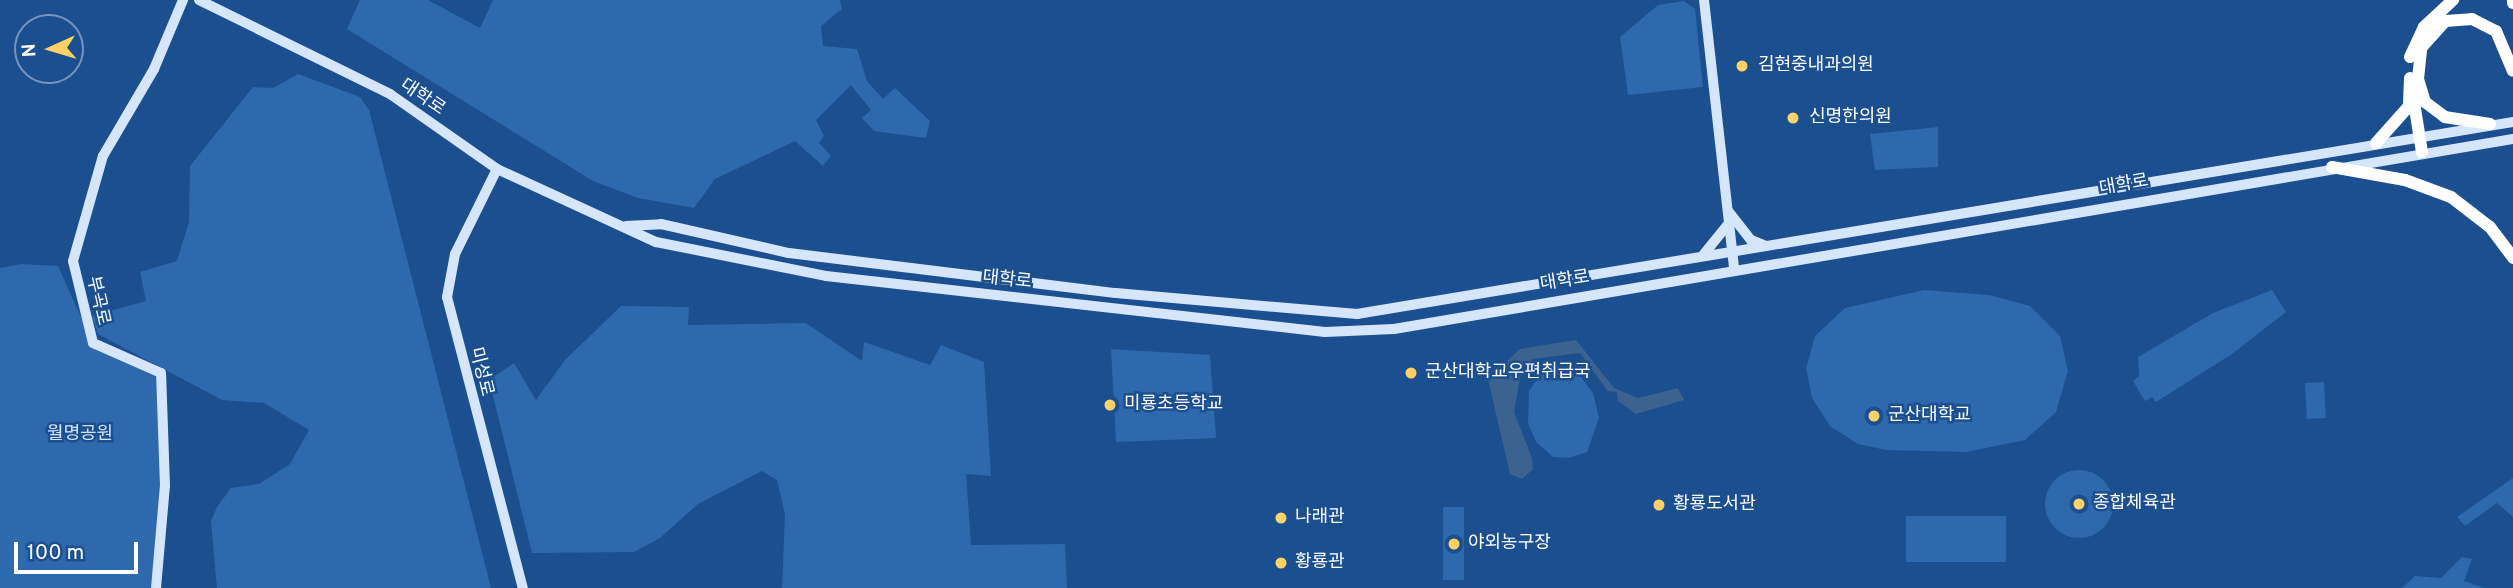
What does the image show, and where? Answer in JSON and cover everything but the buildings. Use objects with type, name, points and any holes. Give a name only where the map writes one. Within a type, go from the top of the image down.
[{"type":"highway","points":[[2422,152],[2412,89],[2414,41],[2454,0]]},
{"type":"highway","points":[[2490,124],[2445,117],[2426,102],[2418,79],[2421,47],[2445,22],[2472,19],[2496,31],[2511,66]]},
{"type":"highway","points":[[2376,143],[2403,117],[2412,89]]},
{"type":"highway","points":[[2332,167],[2405,180],[2451,197],[2490,227],[2513,258]]},
{"type":"street","name":"부곡로","points":[[156,588],[164,486],[161,373],[93,343],[73,261],[103,156],[154,69],[183,0]]},
{"type":"street","name":"대학로","points":[[199,0],[390,94],[497,169],[656,243],[770,267],[1325,332],[1394,329],[2332,167],[2513,139]]},
{"type":"street","points":[[1704,0],[1734,269]]},
{"type":"street","name":"대학로","points":[[622,226],[661,225],[789,253],[1332,314],[1404,308],[2356,146],[2513,122]]},
{"type":"street","name":"미성로","points":[[497,169],[455,254],[447,297],[523,588]]},
{"type":"street","points":[[1729,217],[1751,240],[1766,246]]},
{"type":"street","points":[[1697,258],[1729,217]]},
{"type":"green space","points":[[360,0],[428,0],[480,28],[493,0],[840,0],[842,9],[821,26],[823,46],[857,49],[867,81],[883,99],[895,88],[930,121],[926,138],[874,131],[862,118],[871,110],[851,85],[816,120],[824,136],[819,143],[831,156],[823,166],[795,141],[715,179],[694,208],[638,198],[593,181],[347,29]]},
{"type":"green space","points":[[1684,1],[1695,9],[1703,87],[1628,95],[1620,37],[1658,5]]},
{"type":"green space","points":[[298,74],[360,97],[369,110],[491,588],[217,588],[211,521],[217,507],[231,488],[259,484],[290,464],[309,430],[264,403],[222,400],[98,334],[92,316],[146,301],[140,272],[177,261],[189,222],[190,166],[253,87],[273,88]]},
{"type":"green space","points":[[1938,127],[1938,167],[1875,170],[1870,134]]},
{"type":"green space","name":"월명공원","points":[[21,264],[58,266],[96,350],[154,375],[159,383],[162,486],[151,588],[0,588],[0,268]]},
{"type":"green space","points":[[1924,290],[1989,295],[2030,306],[2060,336],[2068,371],[2056,412],[2025,440],[1966,452],[1886,450],[1858,444],[1830,426],[1812,398],[1806,368],[1815,336],[1845,308]]},
{"type":"green space","points":[[2272,290],[2286,312],[2232,354],[2156,402],[2152,397],[2145,401],[2133,381],[2139,376],[2138,357],[2213,313]]},
{"type":"green space","points":[[621,306],[689,307],[688,325],[806,323],[862,361],[864,342],[930,365],[941,345],[984,362],[991,476],[966,474],[971,545],[1065,544],[1067,588],[782,588],[785,514],[777,480],[762,471],[698,504],[660,538],[634,552],[532,553],[489,380],[514,363],[536,400],[565,360]]},
{"type":"green space","points":[[1111,349],[1210,355],[1216,438],[1116,442]]},
{"type":"green space","points":[[1559,367],[1575,369],[1593,393],[1599,418],[1587,452],[1569,458],[1553,457],[1536,442],[1528,423],[1529,391],[1542,372]]},
{"type":"green space","points":[[2324,382],[2326,418],[2307,419],[2305,383]]},
{"type":"green space","name":"종합체육관","points":[[2079,470],[2092,473],[2103,480],[2110,491],[2113,504],[2110,517],[2103,528],[2092,535],[2079,538],[2066,535],[2055,528],[2048,517],[2045,504],[2048,491],[2055,480],[2066,473]]},
{"type":"green space","points":[[2513,478],[2513,517],[2497,503],[2465,526],[2457,517]]},
{"type":"green space","name":"야외농구장","points":[[1443,507],[1464,507],[1464,580],[1443,580]]},
{"type":"green space","points":[[1906,516],[2006,516],[2006,562],[1906,562]]},
{"type":"green space","points":[[2462,557],[2472,559],[2464,581],[2485,588],[2402,588],[2415,576],[2441,578]]},
{"type":"shaded area","points":[[1576,340],[1614,388],[1638,398],[1678,388],[1684,400],[1636,414],[1618,401],[1617,392],[1608,391],[1580,353],[1533,359],[1522,367],[1514,412],[1532,458],[1533,469],[1522,479],[1510,474],[1488,379],[1520,349]]},
{"type":"place","name":"김현중내과의원","points":[[1742,66]]},
{"type":"place","name":"신명한의원","points":[[1793,118]]},
{"type":"place","name":"군산대학교우편취급국","points":[[1411,373]]},
{"type":"place","name":"미룡초등학교","points":[[1110,405]]},
{"type":"place","name":"군산대학교","points":[[1874,416]]},
{"type":"place","name":"종합체육관","points":[[2079,504]]},
{"type":"place","name":"황룡도서관","points":[[1659,505]]},
{"type":"place","name":"나래관","points":[[1281,518]]},
{"type":"place","name":"야외농구장","points":[[1454,544]]},
{"type":"place","name":"황룡관","points":[[1281,563]]}]
